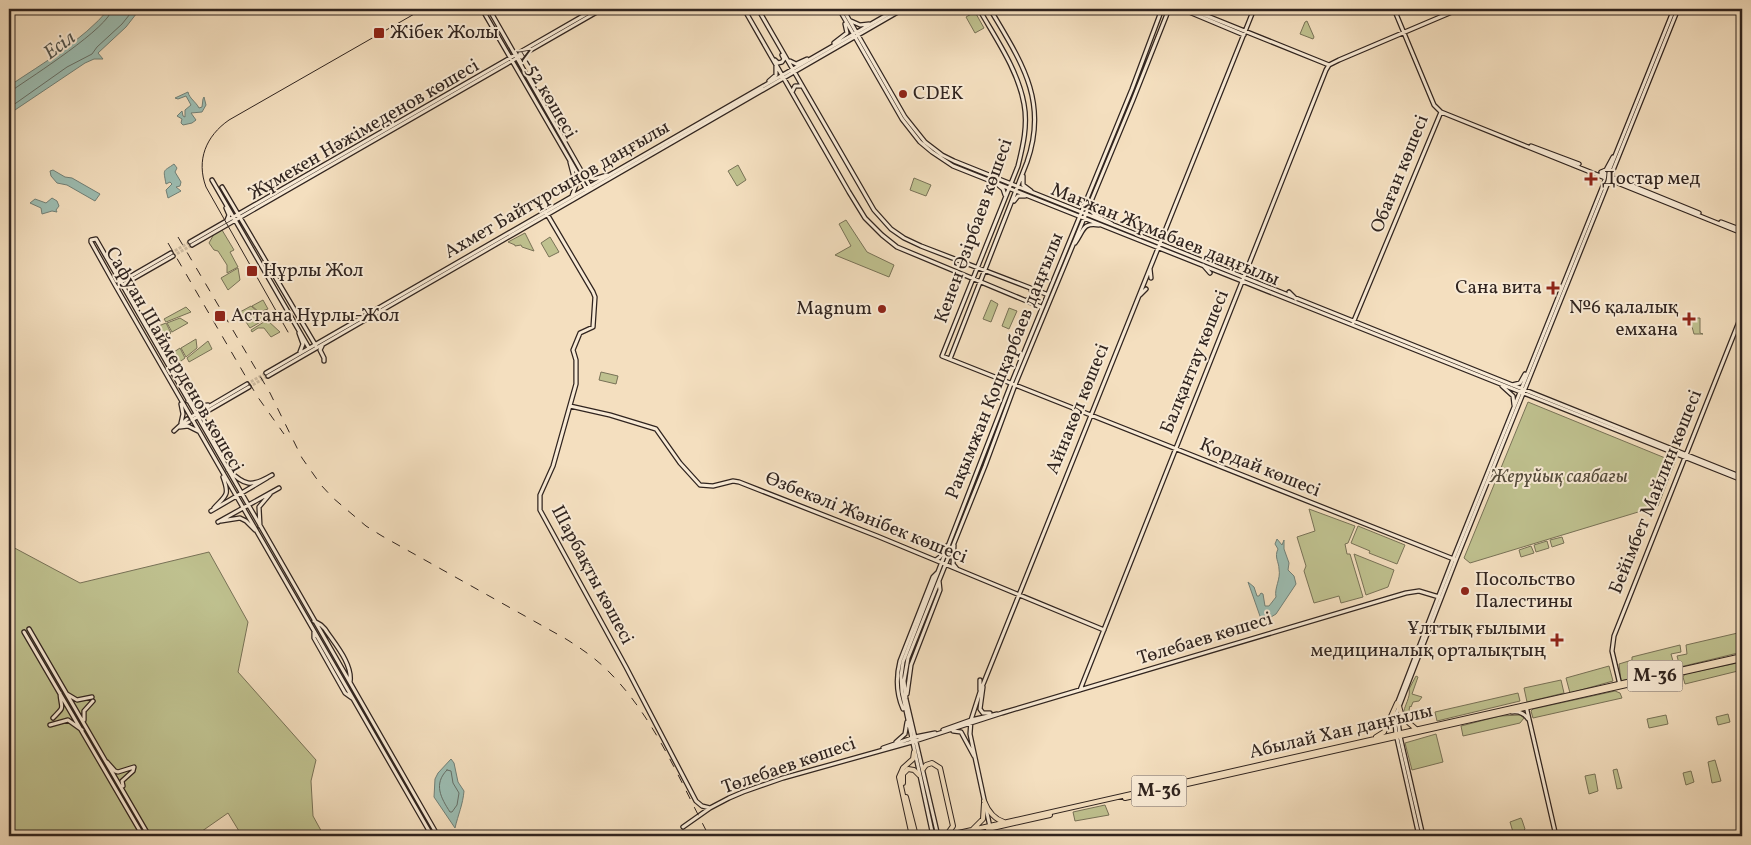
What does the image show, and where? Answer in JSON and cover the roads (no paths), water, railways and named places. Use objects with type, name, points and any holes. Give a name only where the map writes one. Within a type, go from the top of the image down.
[{"type":"main road","name":"Абылай Хан даңғылы","points":[[990,827],[1499,714],[1742,657]]},
{"type":"main road","points":[[1398,705],[1402,717],[1416,729]]},
{"type":"main road","points":[[1360,742],[1379,736],[1384,732],[1398,705]]},
{"type":"main road","name":"Абылай Хан даңғылы","points":[[957,836],[1009,822],[1398,735],[1416,729],[1526,707]]},
{"type":"main road","points":[[912,836],[899,777],[903,768],[913,759],[914,752]]},
{"type":"main road","points":[[923,769],[926,765],[932,764],[940,768],[954,826],[945,836]]},
{"type":"main road","points":[[916,836],[902,781],[903,774],[908,769],[914,770],[919,775]]},
{"type":"main road","points":[[984,801],[996,818],[1009,822]]},
{"type":"main road","points":[[967,836],[983,819],[984,801]]},
{"type":"main road","name":"Абылай Хан даңғылы","points":[[945,836],[971,832]]},
{"type":"street","name":"А-52 көшесі","points":[[482,9],[570,161],[589,189]]},
{"type":"street","name":"А-52 көшесі","points":[[489,9],[584,176],[589,189]]},
{"type":"street","name":"Жұмекен Нәжімеденов көшесі","points":[[516,57],[595,9]]},
{"type":"street","name":"Жұмекен Нәжімеденов көшесі","points":[[234,219],[226,221],[191,244],[223,228],[239,216],[510,59],[602,9]]},
{"type":"street","points":[[744,9],[852,197],[875,229],[898,247],[1041,306]]},
{"type":"street","points":[[758,9],[841,155],[874,210],[883,221],[904,238],[1046,294]]},
{"type":"street","points":[[839,9],[858,33]]},
{"type":"street","points":[[843,9],[858,33]]},
{"type":"street","points":[[858,33],[897,9]]},
{"type":"street","points":[[858,33],[903,9]]},
{"type":"street","name":"Кенен Әзірбаев көшесі","points":[[942,356],[1018,166],[1025,134],[1024,105],[1019,86],[1007,58],[979,9]]},
{"type":"street","name":"Кенен Әзірбаев көшесі","points":[[950,359],[1017,189],[1035,136],[1033,97],[1027,75],[990,9]]},
{"type":"street","name":"Рақымжан Қошқарбаев даңғылы","points":[[933,836],[914,752],[914,740],[906,699],[904,682],[908,658],[1013,384],[1085,216],[1162,9]]},
{"type":"street","name":"Рақымжан Қошқарбаев даңғылы","points":[[1013,384],[1090,204],[1168,9]]},
{"type":"street","points":[[1182,9],[1329,66],[1458,9]]},
{"type":"street","points":[[1190,9],[1244,33]]},
{"type":"street","name":"Айнакөл көшесі","points":[[990,827],[970,734],[971,722],[982,682],[987,676],[1254,9]]},
{"type":"street","name":"Обаған көшесі","points":[[1353,324],[1441,112],[1434,105],[1394,9]]},
{"type":"street","points":[[1421,836],[1394,718],[1398,705],[1514,407],[1676,9]]},
{"type":"street","points":[[1454,560],[1676,9]]},
{"type":"street","points":[[832,47],[847,33],[842,14]]},
{"type":"street","points":[[850,20],[860,25],[872,23]]},
{"type":"street","name":"Ахмет Байтұрсынов даңғылы","points":[[316,346],[323,344],[572,197],[589,189],[783,77],[815,56],[858,33]]},
{"type":"street","name":"Ахмет Байтұрсынов даңғылы","points":[[794,70],[858,33]]},
{"type":"street","name":"Мағжан Жұмабаев даңғылы","points":[[858,33],[900,109],[925,142],[954,162],[992,177],[1028,195],[1114,227],[1332,317],[1511,386],[1685,457],[1741,477]]},
{"type":"street","name":"Мағжан Жұмабаев даңғылы","points":[[858,33],[902,119],[920,142],[952,165],[1010,186]]},
{"type":"street","points":[[765,45],[776,62],[780,63],[784,59],[776,40]]},
{"type":"street","points":[[787,60],[796,64],[815,56]]},
{"type":"street","points":[[760,88],[776,75],[775,63]]},
{"type":"street","name":"Балқантау көшесі","points":[[1080,690],[1242,279],[1329,66]]},
{"type":"street","name":"Ахмет Байтұрсынов даңғылы","points":[[483,250],[760,88],[783,77]]},
{"type":"street","points":[[792,93],[795,86],[803,86]]},
{"type":"street","points":[[1441,112],[1609,177]]},
{"type":"street","points":[[1523,144],[1536,147],[1742,231]]},
{"type":"street","points":[[1596,172],[1606,170],[1617,152]]},
{"type":"street","points":[[570,161],[576,185],[572,197]]},
{"type":"street","points":[[1018,166],[1018,174],[1020,175],[1023,172]]},
{"type":"street","points":[[1025,168],[1022,179],[1023,185],[1042,197]]},
{"type":"street","points":[[992,177],[1008,180],[1016,170]]},
{"type":"street","points":[[584,176],[594,179],[612,174]]},
{"type":"street","points":[[212,180],[234,219],[243,228],[316,346]]},
{"type":"street","points":[[995,182],[1002,189],[1005,197]]},
{"type":"street","points":[[222,187],[310,349]]},
{"type":"street","name":"Мағжан Жұмабаев даңғылы","points":[[1017,189],[1042,197],[1106,227],[1296,300],[1499,384],[1522,391]]},
{"type":"street","points":[[1009,208],[1018,196],[1028,195]]},
{"type":"street","points":[[1000,208],[1007,201],[1010,203],[1009,208]]},
{"type":"street","points":[[225,202],[229,215],[226,221]]},
{"type":"street","points":[[232,203],[241,210],[260,204]]},
{"type":"street","points":[[243,228],[245,217],[260,204]]},
{"type":"street","points":[[1090,204],[1090,210],[1094,215],[1107,221],[1114,227]]},
{"type":"street","name":"Шарбақты көшесі","points":[[547,214],[593,292],[595,307],[593,327],[580,333],[573,350],[576,360],[576,384],[553,466],[540,495],[540,510],[696,801],[702,806],[710,808]]},
{"type":"street","points":[[1071,249],[1085,226],[1091,224],[1106,227]]},
{"type":"street","points":[[223,228],[232,225],[243,228]]},
{"type":"street","name":"Сафуан Шаймерденов көшесі","points":[[432,836],[220,467],[190,419],[180,398],[91,242],[95,238],[438,836]]},
{"type":"street","points":[[116,287],[121,284],[172,255],[134,278],[121,284]]},
{"type":"street","points":[[1203,265],[1210,273]]},
{"type":"street","points":[[1150,268],[1150,278]]},
{"type":"street","points":[[131,301],[129,285],[134,278]]},
{"type":"street","points":[[1024,299],[1032,299],[1034,294],[1025,286]]},
{"type":"street","points":[[1138,297],[1146,290]]},
{"type":"street","points":[[1289,292],[1296,300]]},
{"type":"street","name":"Ахмет Байтұрсынов даңғылы","points":[[310,349],[300,353],[267,374],[316,346],[332,335],[373,314]]},
{"type":"street","name":"Бейімбет Майлин көшесі","points":[[1620,685],[1612,651],[1614,636],[1742,314]]},
{"type":"street","points":[[1325,319],[1332,317]]},
{"type":"street","points":[[299,330],[303,344],[300,353]]},
{"type":"street","points":[[311,338],[318,340],[332,335]]},
{"type":"street","points":[[949,339],[951,346],[957,343]]},
{"type":"street","points":[[323,344],[320,350],[324,361]]},
{"type":"street","points":[[152,349],[156,346]]},
{"type":"street","points":[[157,359],[162,356]]},
{"type":"street","name":"Қордай көшесі","points":[[942,356],[1454,560]]},
{"type":"street","points":[[1511,386],[1520,382],[1529,370]]},
{"type":"street","points":[[1499,384],[1513,396],[1514,407]]},
{"type":"street","points":[[180,425],[212,404],[248,385],[218,405],[204,418],[212,444]]},
{"type":"street","points":[[180,398],[183,414],[180,425]]},
{"type":"street","points":[[188,401],[200,407],[212,404]]},
{"type":"street","points":[[196,415],[218,405]]},
{"type":"street","name":"Өзбекәлі Жәнібек көшесі","points":[[570,406],[610,415],[656,429],[680,463],[700,485],[713,486],[739,482],[877,536],[1104,630]]},
{"type":"street","points":[[180,425],[188,426],[199,432]]},
{"type":"street","points":[[220,467],[227,486],[227,492],[225,498],[212,511],[272,475]]},
{"type":"street","points":[[226,468],[245,483],[251,484],[267,478]]},
{"type":"street","points":[[258,534],[242,519],[235,518],[219,522],[278,488]]},
{"type":"street","points":[[260,526],[259,507],[272,492]]},
{"type":"street","points":[[935,560],[953,542]]},
{"type":"street","points":[[953,542],[953,564],[957,570]]},
{"type":"street","name":"Рақымжан Қошқарбаев даңғылы","points":[[938,836],[923,769],[907,719],[901,684],[903,662],[944,564]]},
{"type":"street","name":"Төлебаев көшесі","points":[[683,827],[710,808],[743,792],[783,778],[1406,593],[1415,591],[1440,598]]},
{"type":"street","points":[[1010,618],[1010,628]]},
{"type":"street","points":[[314,621],[325,629],[346,664],[351,674],[350,682]]},
{"type":"street","points":[[29,629],[145,829],[151,836]]},
{"type":"street","points":[[24,632],[143,836]]},
{"type":"street","points":[[987,676],[994,669]]},
{"type":"street","points":[[982,682],[980,709],[983,713],[995,714]]},
{"type":"street","points":[[53,718],[62,709],[60,693]]},
{"type":"street","points":[[66,693],[77,700],[92,699],[84,711],[83,718],[86,727]]},
{"type":"street","points":[[1526,707],[1556,836]]},
{"type":"street","points":[[1499,714],[1519,712],[1526,716],[1530,722]]},
{"type":"street","name":"Төлебаев көшесі","points":[[880,750],[892,745],[940,734],[1002,713]]},
{"type":"street","points":[[892,745],[903,737],[907,719]]},
{"type":"street","points":[[50,725],[68,720],[82,730]]},
{"type":"street","points":[[940,734],[955,731],[962,732],[975,758]]},
{"type":"street","points":[[106,762],[118,772],[134,767],[122,781],[126,796]]},
{"type":"street","points":[[139,836],[140,831]]},
{"type":"water","points":[[109,9],[140,9],[126,27],[98,53],[103,59],[94,59],[85,63],[9,114],[9,86],[87,31]]},
{"type":"water","points":[[188,92],[199,108],[202,107],[204,97],[206,105],[202,112],[191,113],[196,120],[183,125],[181,123],[182,119],[177,116],[182,111],[185,117],[185,110],[191,105],[186,96],[178,99],[175,98]]},
{"type":"water","points":[[174,164],[177,168],[175,172],[181,182],[180,186],[176,187],[181,191],[168,198],[166,190],[172,184],[170,182],[166,184],[164,173]]},
{"type":"water","points":[[53,170],[65,177],[72,178],[100,194],[95,201],[67,185],[57,183],[51,176],[50,171]]},
{"type":"water","points":[[52,198],[57,201],[59,206],[56,210],[57,212],[52,211],[42,214],[41,208],[30,203],[35,199],[46,203]]},
{"type":"water","points":[[1277,539],[1282,545],[1284,540],[1284,549],[1289,563],[1288,570],[1294,576],[1296,584],[1276,614],[1261,619],[1248,582],[1254,587],[1257,596],[1261,593],[1263,594],[1265,606],[1269,606],[1276,597],[1279,576],[1278,549],[1275,544]]},
{"type":"water","points":[[451,759],[454,763],[458,782],[464,791],[455,828],[434,797],[435,779]]},
{"type":"tunnel","points":[[171,253],[190,242]]},
{"type":"tunnel","points":[[173,256],[192,245]]},
{"type":"tunnel","points":[[247,384],[266,373]]},
{"type":"tunnel","points":[[249,387],[268,376]]},
{"type":"tram line","points":[[288,332],[206,187],[202,167],[205,149],[214,133],[229,120],[423,9]]},
{"type":"railway","points":[[178,237],[270,393],[302,458],[321,485],[333,498],[366,526],[566,639],[601,664],[627,692],[654,731],[709,836]]},
{"type":"railway","points":[[168,243],[257,396],[284,434]]},
{"type":"place","name":"Жібек Жолы","points":[[379,33]]},
{"type":"place","name":"CDEK","points":[[903,94]]},
{"type":"place","name":"Достар мед","points":[[1591,179]]},
{"type":"place","name":"Нұрлы Жол","points":[[252,271]]},
{"type":"place","name":"Сана вита","points":[[1553,288]]},
{"type":"place","name":"Magnum","points":[[882,309]]},
{"type":"place","name":"Астана Нұрлы-Жол","points":[[220,316]]},
{"type":"place","name":"№6 қалалық емхана","points":[[1689,319]]},
{"type":"place","name":"Посольство Палестины","points":[[1465,591]]},
{"type":"place","name":"Ұлттық ғылыми медициналық орталықтың","points":[[1557,640]]},
{"type":"water label","name":"Есіл","points":[[60,46]]},
{"type":"park label","name":"Жерұйық саябағы","points":[[1559,477]]}]
